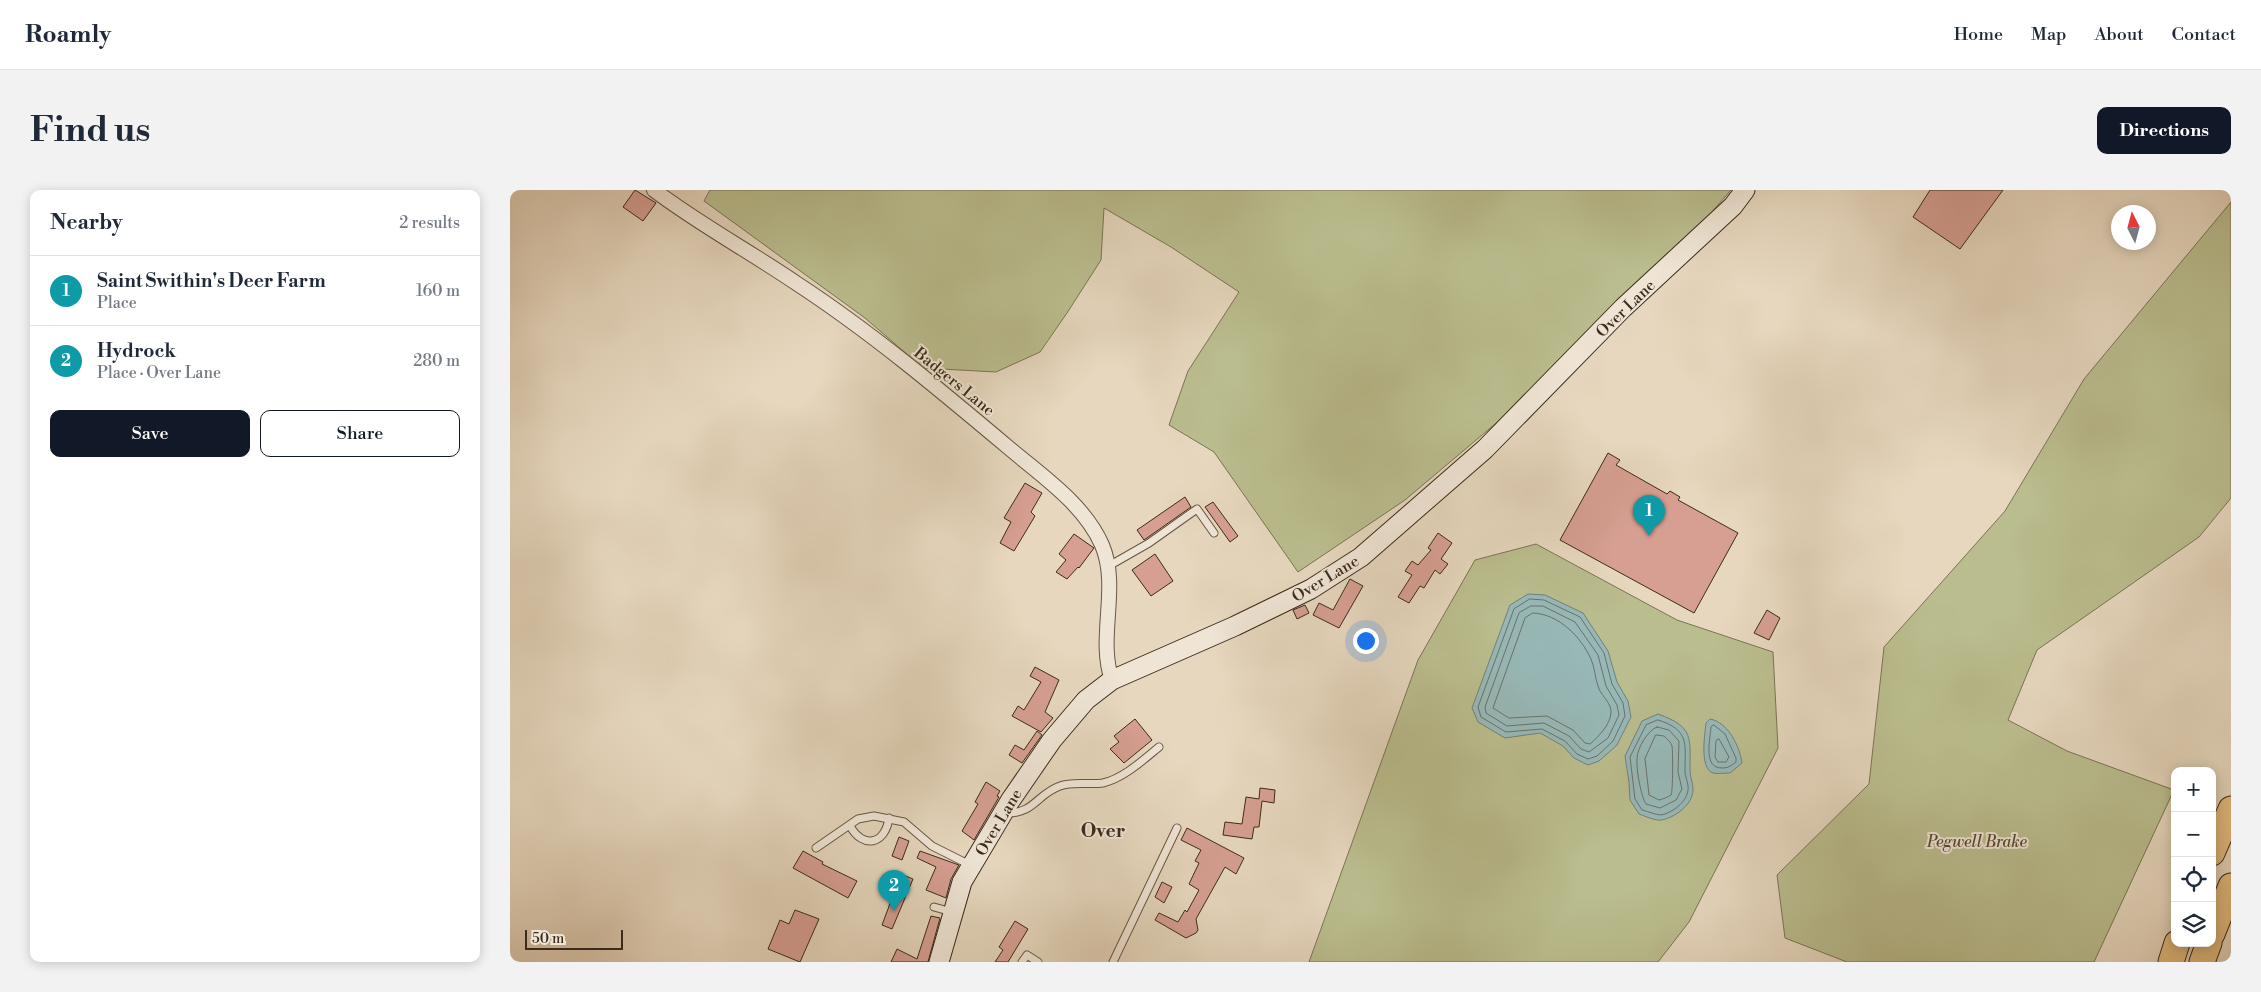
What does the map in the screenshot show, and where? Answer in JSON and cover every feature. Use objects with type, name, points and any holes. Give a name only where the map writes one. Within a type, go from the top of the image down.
[{"type":"highway","points":[[2216,844],[2231,809]]},
{"type":"highway","points":[[2216,924],[2231,886]]},
{"type":"highway","points":[[2170,962],[2176,947]]},
{"type":"highway","points":[[2202,962],[2208,947]]},
{"type":"street","name":"Badgers Lane","points":[[654,190],[681,211],[797,284],[934,384],[1078,507],[1102,545],[1106,567],[1108,664],[1112,680]]},
{"type":"street","name":"Over Lane","points":[[939,962],[962,882],[1003,813],[1068,720],[1086,700],[1112,680],[1235,626],[1311,589],[1361,557],[1485,449],[1623,308],[1733,206],[1745,190]]},
{"type":"lane","points":[[1106,567],[1149,543],[1197,509],[1214,533]]},
{"type":"lane","points":[[1003,813],[1014,813],[1028,809],[1052,790],[1061,786],[1105,782],[1128,770],[1159,748]]},
{"type":"lane","points":[[816,848],[858,819],[874,816],[904,822],[932,846],[972,866]]},
{"type":"lane","points":[[850,826],[856,836],[867,841],[879,839],[887,830],[889,818]]},
{"type":"lane","points":[[1113,962],[1177,828]]},
{"type":"lane","points":[[934,907],[952,912]]},
{"type":"lane","points":[[1022,962],[1026,955],[1038,962]]},
{"type":"green space","points":[[710,190],[1731,190],[1698,228],[1520,403],[1405,500],[1298,572],[1214,452],[1169,425],[1188,371],[1239,292],[1171,247],[1104,208],[1101,260],[1040,352],[996,372],[923,368],[865,318],[704,201]]},
{"type":"green space","name":"Pegwell Brake","points":[[2231,202],[2231,498],[2199,537],[2037,650],[2008,720],[2067,751],[2171,789],[2171,796],[2094,962],[1847,962],[1785,938],[1777,875],[1869,784],[1884,647],[2005,511],[2084,379]]},
{"type":"green space","points":[[1536,544],[1677,620],[1773,652],[1778,748],[1689,922],[1658,962],[1309,962],[1418,660],[1475,560]]},
{"type":"water","points":[[1528,594],[1545,595],[1583,613],[1608,651],[1617,682],[1628,701],[1631,717],[1617,745],[1599,761],[1588,765],[1574,758],[1563,746],[1540,733],[1505,738],[1478,722],[1472,708],[1510,605]]},
{"type":"water","points":[[1658,714],[1678,724],[1688,734],[1693,790],[1690,800],[1682,810],[1666,819],[1659,820],[1639,814],[1630,800],[1625,756],[1642,721]]},
{"type":"water","points":[[1710,719],[1728,730],[1739,750],[1742,763],[1730,773],[1713,773],[1706,765],[1704,750],[1706,723]]},
{"type":"building","points":[[635,190],[656,203],[643,221],[623,207]]},
{"type":"building","points":[[1930,190],[2003,190],[1960,249],[1913,217]]},
{"type":"building","points":[[1608,453],[1620,460],[1616,465],[1667,494],[1670,491],[1680,497],[1678,500],[1738,533],[1694,613],[1560,540]]},
{"type":"building","points":[[1025,483],[1042,493],[1031,512],[1035,516],[1014,551],[1000,543],[1011,522],[1004,518]]},
{"type":"building","points":[[1185,497],[1191,507],[1144,540],[1137,530]]},
{"type":"building","points":[[1213,502],[1238,536],[1230,542],[1205,507]]},
{"type":"building","points":[[1438,533],[1452,543],[1441,559],[1448,564],[1440,574],[1435,570],[1424,588],[1420,586],[1409,603],[1398,597],[1412,575],[1405,571],[1412,561],[1418,565],[1431,550],[1428,548]]},
{"type":"building","points":[[1074,534],[1094,548],[1079,568],[1067,579],[1056,572],[1066,560],[1059,554]]},
{"type":"building","points":[[1155,554],[1173,581],[1151,596],[1132,570]]},
{"type":"building","points":[[1350,579],[1363,586],[1339,628],[1313,615],[1319,603],[1333,610]]},
{"type":"building","points":[[1305,605],[1309,613],[1297,619],[1293,610]]},
{"type":"building","points":[[1767,610],[1780,618],[1769,640],[1754,633]]},
{"type":"building","points":[[1035,667],[1059,680],[1045,712],[1053,718],[1041,732],[1012,716],[1018,706],[1024,710],[1041,682],[1030,676]]},
{"type":"building","points":[[1135,719],[1152,740],[1124,763],[1110,749],[1119,742],[1114,736]]},
{"type":"building","points":[[1037,731],[1042,735],[1022,763],[1009,755],[1015,745],[1024,750]]},
{"type":"building","points":[[986,782],[1000,791],[997,796],[999,797],[974,840],[962,831],[978,804],[975,802]]},
{"type":"building","points":[[1260,788],[1275,790],[1274,803],[1262,801],[1259,827],[1254,827],[1252,839],[1223,835],[1225,822],[1242,824],[1246,797],[1259,799]]},
{"type":"building","points":[[1187,828],[1244,858],[1236,874],[1225,867],[1196,919],[1198,930],[1186,938],[1155,920],[1159,913],[1178,922],[1185,910],[1187,912],[1199,890],[1189,884],[1199,863],[1195,861],[1201,850],[1181,840]]},
{"type":"building","points":[[899,837],[909,841],[902,860],[892,856]]},
{"type":"building","points":[[803,851],[823,862],[822,864],[857,881],[848,898],[793,868]]},
{"type":"building","points":[[920,851],[959,865],[951,879],[946,898],[926,890],[936,867],[917,858]]},
{"type":"building","points":[[901,874],[913,879],[892,929],[882,925]]},
{"type":"building","points":[[1162,882],[1172,887],[1164,903],[1155,897]]},
{"type":"building","points":[[795,910],[819,919],[800,962],[768,949],[780,920],[789,924]]},
{"type":"building","points":[[931,916],[940,918],[928,962],[891,962],[897,949],[917,959]]},
{"type":"building","points":[[1015,921],[1028,929],[1008,962],[995,962],[1003,950],[999,947]]},
{"type":"place","name":"Saint Swithin's Deer Farm","points":[[1649,536]]},
{"type":"place","name":"Hydrock","points":[[894,911]]},
{"type":"district","name":"Over","points":[[1103,830]]}]
